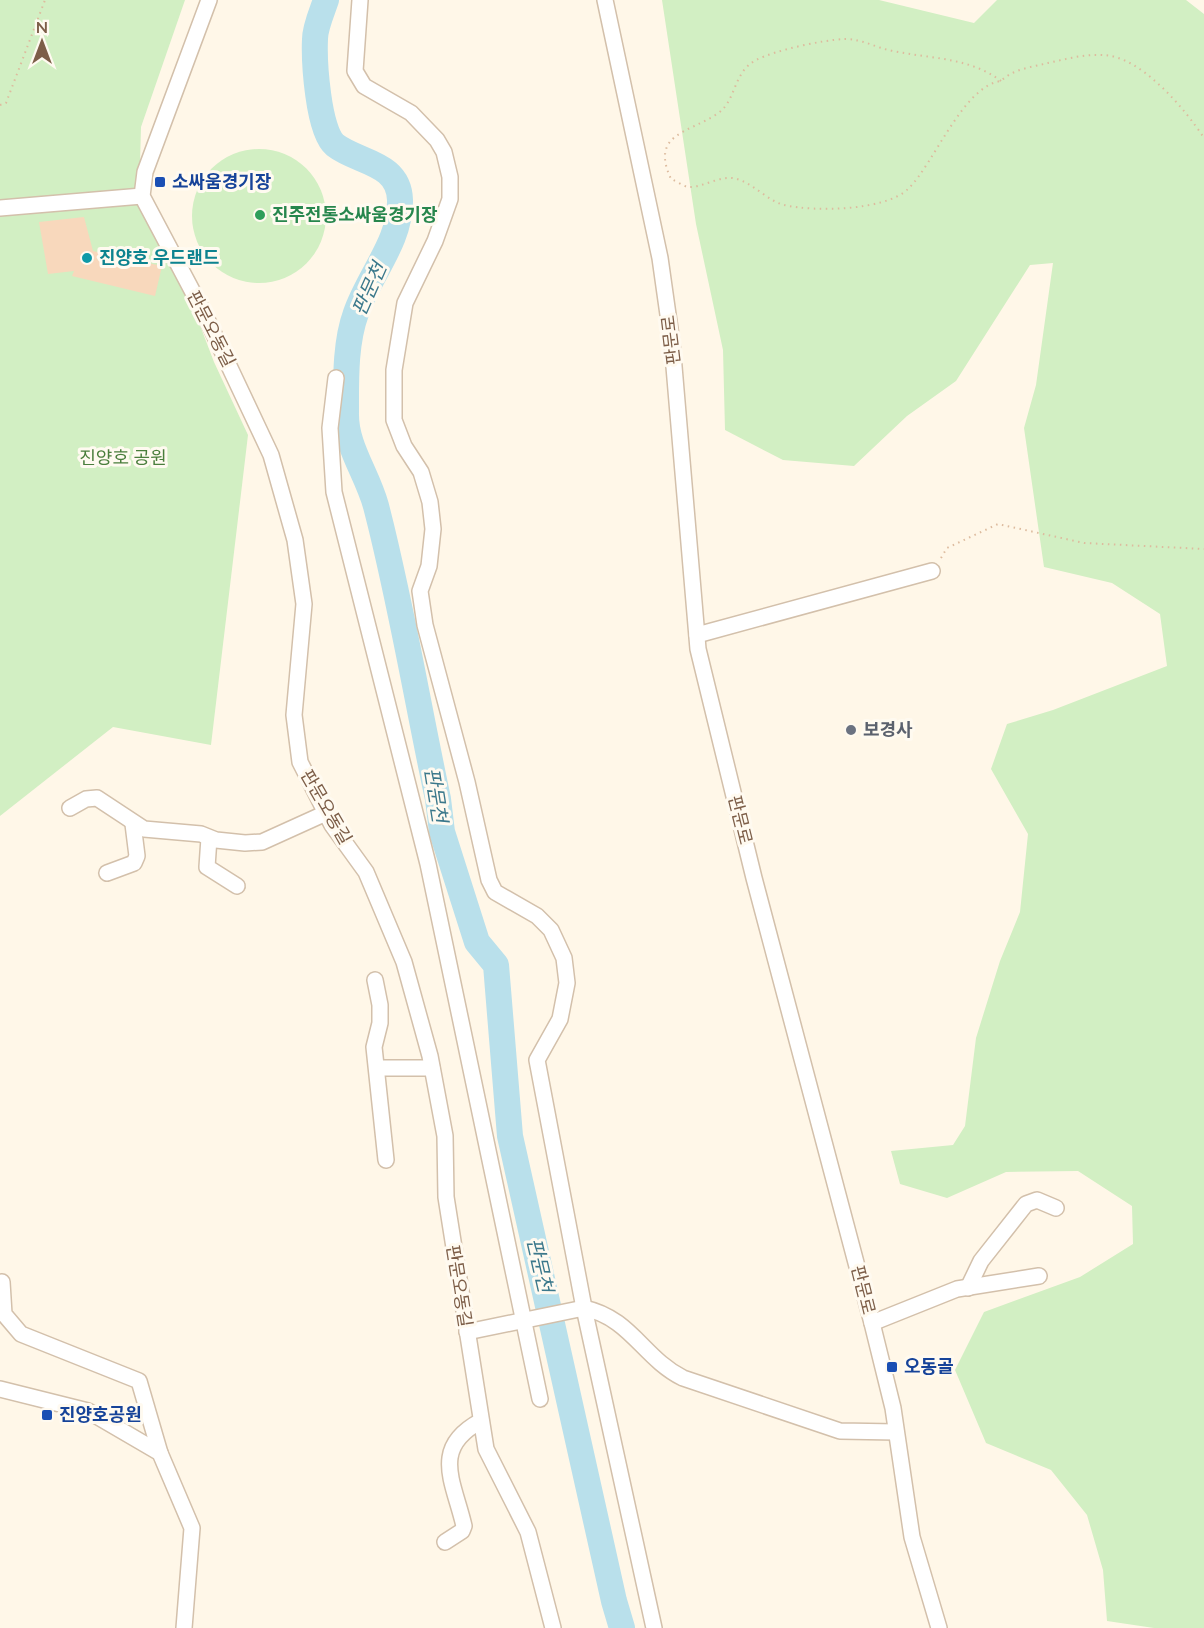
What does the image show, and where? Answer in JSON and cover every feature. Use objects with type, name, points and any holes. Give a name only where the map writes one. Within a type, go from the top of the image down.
[{"type":"street","points":[[0,208],[142,196],[145,172],[209,0]]},
{"type":"street","points":[[360,0],[355,71],[364,86],[411,114],[437,140],[444,152],[450,177],[450,199],[435,241],[405,303],[394,370],[394,420],[404,446],[421,472],[430,502],[433,529],[429,566],[420,591],[425,625],[467,782],[489,880],[495,892],[537,916],[551,930],[564,958],[567,983],[560,1019],[537,1060],[584,1308],[654,1628]]},
{"type":"street","name":"판문로","points":[[604,0],[660,258],[672,343],[697,635],[754,878],[872,1323],[896,1432],[912,1537],[939,1628]]},
{"type":"street","name":"판문오동길","points":[[142,196],[205,315],[271,455],[295,540],[304,604],[294,716],[300,762],[326,813],[366,872],[404,962],[432,1068],[445,1136],[446,1197],[486,1449],[528,1532],[553,1628]]},
{"type":"street","points":[[336,378],[330,428],[334,492],[428,864],[540,1399]]},
{"type":"street","points":[[697,635],[932,571]]},
{"type":"street","points":[[70,808],[86,799],[103,799],[133,824],[144,829],[245,843],[262,842],[326,813]]},
{"type":"street","points":[[107,873],[134,863],[137,856],[133,824]]},
{"type":"street","points":[[209,838],[207,867],[237,886]]},
{"type":"street","points":[[375,980],[380,1005],[380,1023],[374,1047],[386,1160]]},
{"type":"street","points":[[378,1068],[432,1068]]},
{"type":"street","points":[[968,1288],[981,1261],[1026,1204],[1037,1200],[1056,1208]]},
{"type":"street","points":[[872,1323],[957,1289],[1039,1276]]},
{"type":"street","points":[[2,1282],[4,1314],[21,1334],[139,1381],[160,1453],[192,1528],[184,1628]]},
{"type":"street","points":[[466,1332],[584,1308],[615,1319],[667,1370],[683,1378],[840,1431],[896,1432]]},
{"type":"street","points":[[0,1389],[88,1411],[160,1453]]},
{"type":"street","points":[[445,1542],[462,1531],[464,1526],[453,1486],[449,1455],[454,1442],[466,1429],[481,1421]]},
{"type":"path","points":[[0,105],[6,103],[45,0]]},
{"type":"path","points":[[1001,81],[989,72],[946,57],[891,51],[864,40],[843,39],[803,46],[757,60],[740,72],[730,97],[720,113],[674,136],[666,148],[664,165],[671,179],[687,187],[733,178],[750,184],[783,205],[843,209],[872,205],[895,197],[908,189],[967,103],[993,82],[1001,81],[1007,75],[1022,69],[1078,56],[1105,55],[1127,62],[1159,85],[1191,119],[1204,138]]},
{"type":"path","points":[[932,571],[947,548],[998,525],[1084,543],[1204,549]]},
{"type":"green space","name":"진양호 공원","points":[[0,0],[185,0],[141,127],[139,200],[188,294],[214,362],[248,435],[211,745],[113,727],[0,816]]},
{"type":"green space","points":[[662,0],[879,0],[974,23],[997,0],[1186,0],[1204,14],[1204,1628],[1154,1628],[1107,1621],[1103,1570],[1087,1515],[1051,1470],[986,1443],[955,1370],[984,1312],[1080,1277],[1133,1244],[1132,1206],[1078,1171],[1006,1172],[947,1198],[900,1184],[891,1151],[953,1145],[965,1126],[976,1038],[1000,961],[1020,912],[1028,834],[991,769],[1007,724],[1053,710],[1167,666],[1160,614],[1112,583],[1044,567],[1024,428],[1036,385],[1053,263],[1030,265],[956,381],[907,416],[854,466],[783,460],[725,430],[723,350],[696,224]]},
{"type":"green space","name":"진주전통소싸움경기장","points":[[259,149],[285,154],[306,169],[321,190],[326,216],[321,242],[306,263],[285,278],[259,283],[233,278],[212,263],[197,242],[192,216],[197,190],[212,169],[233,154]]},
{"type":"building","name":"진양호 우드랜드","points":[[84,217],[93,251],[162,266],[155,296],[72,276],[74,271],[48,274],[39,222]]},
{"type":"waterway","name":"판문천","points":[[326,0],[316,30],[315,49],[318,95],[329,137],[344,151],[376,165],[393,178],[398,187],[400,200],[399,215],[390,244],[362,299],[352,325],[346,387],[349,436],[372,494],[385,542],[438,799],[442,832],[477,942],[496,965],[510,1136],[614,1601],[622,1628]]},
{"type":"place","name":"소싸움경기장","points":[[160,182]]},
{"type":"place","name":"진주전통소싸움경기장","points":[[260,215]]},
{"type":"place","name":"진양호 우드랜드","points":[[87,258]]},
{"type":"place","name":"보경사","points":[[851,730]]},
{"type":"place","name":"오동골","points":[[892,1367]]},
{"type":"place","name":"진양호공원","points":[[47,1415]]}]
